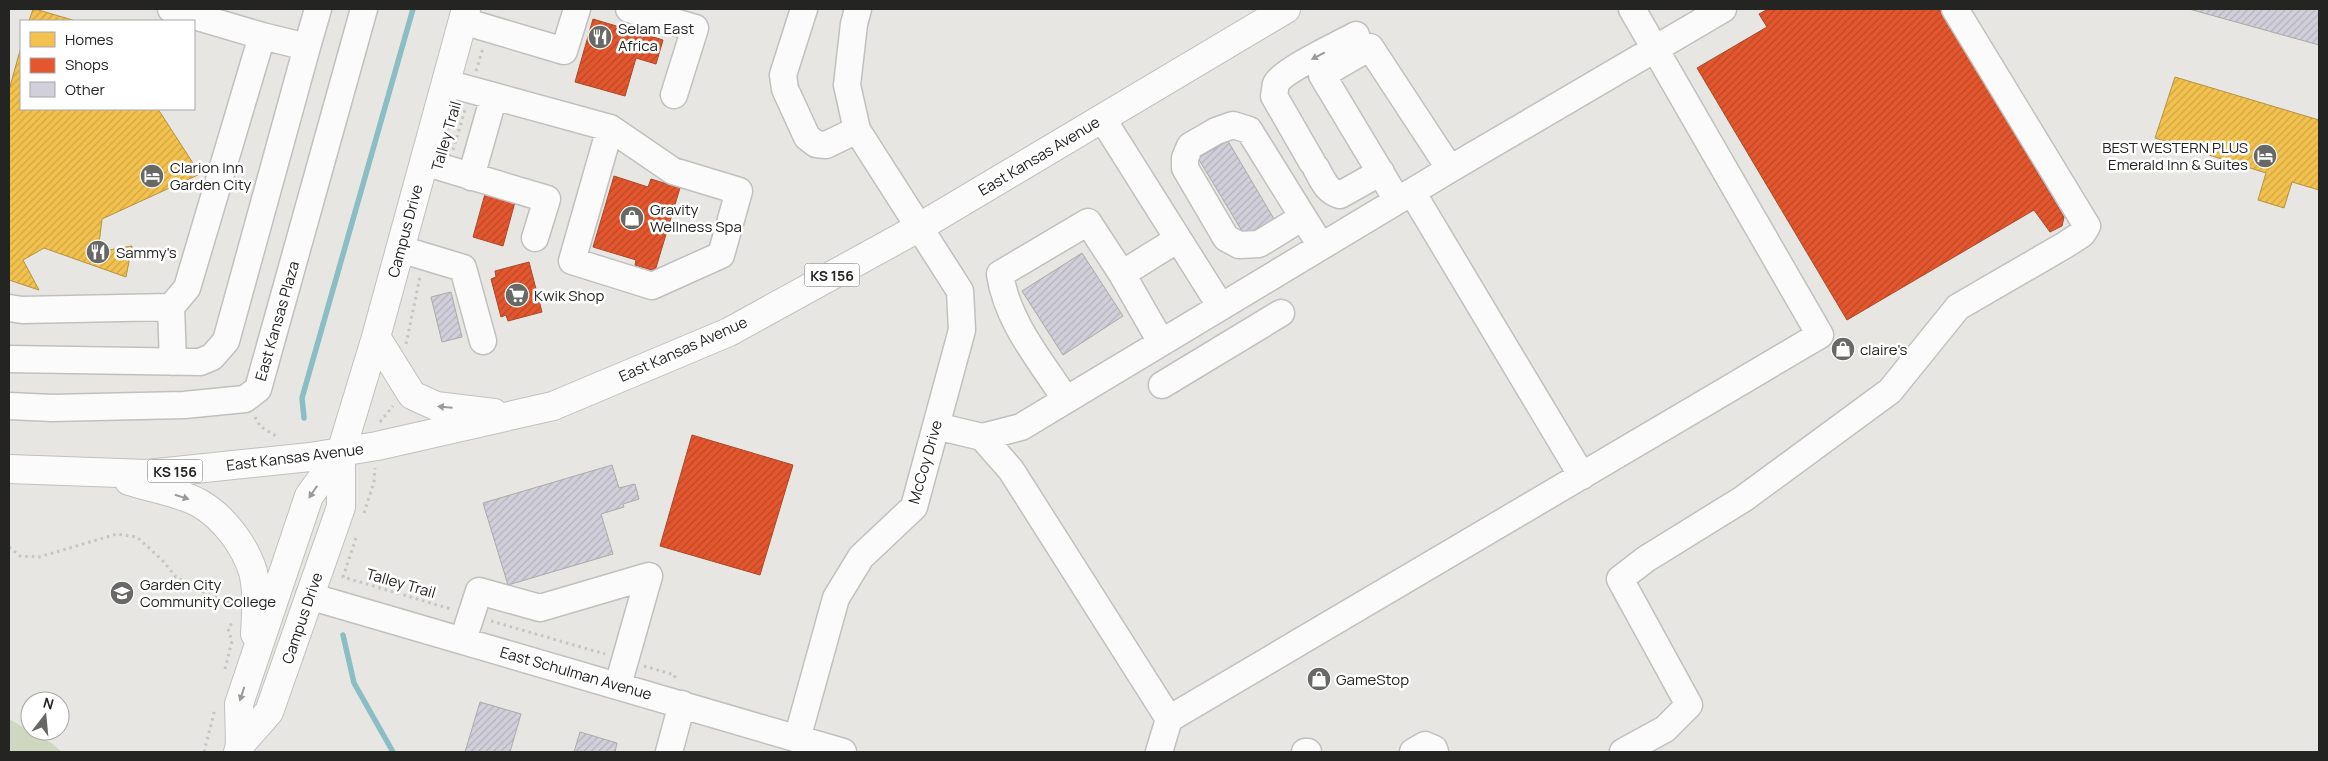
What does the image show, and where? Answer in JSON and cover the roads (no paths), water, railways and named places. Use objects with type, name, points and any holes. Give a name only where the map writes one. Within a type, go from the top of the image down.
[{"type":"main road","name":"East Kansas Avenue","points":[[9,469],[147,474],[282,460],[341,452],[553,406],[729,332],[918,228],[1286,9]]},
{"type":"main road","name":"Campus Drive","points":[[239,749],[269,712],[341,506],[341,452],[376,337],[447,169],[470,90],[465,15]]},
{"type":"main road","points":[[376,337],[412,395],[436,406],[511,416]]},
{"type":"main road","name":"Campus Drive","points":[[239,749],[239,704],[309,496],[341,452]]},
{"type":"main road","points":[[101,473],[199,503],[218,518],[238,541],[253,573],[256,612],[254,661]]},
{"type":"street","points":[[172,9],[251,25],[307,47]]},
{"type":"street","points":[[9,359],[200,362],[212,357],[226,341],[318,9]]},
{"type":"street","name":"East Kansas Plaza","points":[[9,406],[126,408],[184,405],[245,399],[258,389],[364,9]]},
{"type":"street","points":[[465,15],[488,29],[564,51],[577,9]]},
{"type":"street","points":[[628,9],[695,28],[674,95]]},
{"type":"street","points":[[804,9],[783,75],[785,89],[807,137],[816,144],[826,145],[857,130]]},
{"type":"street","name":"McCoy Drive","points":[[797,739],[836,598],[861,557],[914,507],[962,330],[960,291],[857,130],[847,85],[854,24],[858,9]]},
{"type":"street","points":[[1159,752],[1169,719],[1820,335],[1632,9]]},
{"type":"street","points":[[1623,752],[1665,729],[1689,704],[1620,578],[1646,558],[1743,499],[1890,391],[1958,307],[2065,245],[2082,234],[2087,226],[1956,9]]},
{"type":"street","points":[[936,426],[982,437],[1021,427],[1655,48],[1707,13]]},
{"type":"street","points":[[173,362],[171,307],[187,288],[251,25]]},
{"type":"street","points":[[1366,40],[1450,169]]},
{"type":"street","points":[[1366,40],[1322,75],[1381,172],[1405,196],[1582,476]]},
{"type":"street","points":[[1366,40],[1300,65],[1280,79],[1276,85],[1274,96],[1326,187],[1333,194],[1340,195],[1381,172]]},
{"type":"street","points":[[535,238],[547,199],[447,169],[470,90],[610,128],[673,171],[739,190],[721,255],[652,286],[572,261],[610,128]]},
{"type":"street","points":[[1102,118],[1221,307]]},
{"type":"street","points":[[1303,217],[1259,244],[1239,244],[1226,238],[1185,168],[1185,158],[1190,146],[1216,131],[1233,125],[1250,130],[1321,246]]},
{"type":"street","points":[[1066,400],[1018,327],[1003,292],[1000,274],[1088,222],[1122,274],[1162,342]]},
{"type":"street","points":[[1122,274],[1178,240]]},
{"type":"street","points":[[412,252],[463,268],[483,341]]},
{"type":"street","points":[[9,308],[22,310],[171,307]]},
{"type":"street","points":[[1162,385],[1282,313]]},
{"type":"street","points":[[982,437],[1011,470],[1169,719]]},
{"type":"street","points":[[463,640],[480,590],[540,608],[649,576],[618,685]]},
{"type":"street","name":"East Schulman Avenue","points":[[309,596],[843,752]]},
{"type":"street","points":[[669,752],[682,704]]},
{"type":"street","points":[[1413,752],[1425,745],[1434,748],[1435,752]]},
{"type":"waterway","points":[[304,418],[302,398],[413,9]]},
{"type":"waterway","points":[[343,635],[354,683],[393,752]]},
{"type":"place","name":"Selam East Africa","points":[[600,37]]},
{"type":"place","name":"BEST WESTERN PLUS Emerald Inn & Suites","points":[[2265,156]]},
{"type":"place","name":"Clarion Inn Garden City","points":[[152,176]]},
{"type":"place","name":"Gravity Wellness Spa","points":[[632,218]]},
{"type":"place","name":"Sammy's","points":[[98,252]]},
{"type":"place","name":"Kwik Shop","points":[[517,295]]},
{"type":"place","name":"claire's","points":[[1843,349]]},
{"type":"place","name":"Garden City Community College","points":[[122,593]]},
{"type":"place","name":"GameStop","points":[[1319,679]]}]
